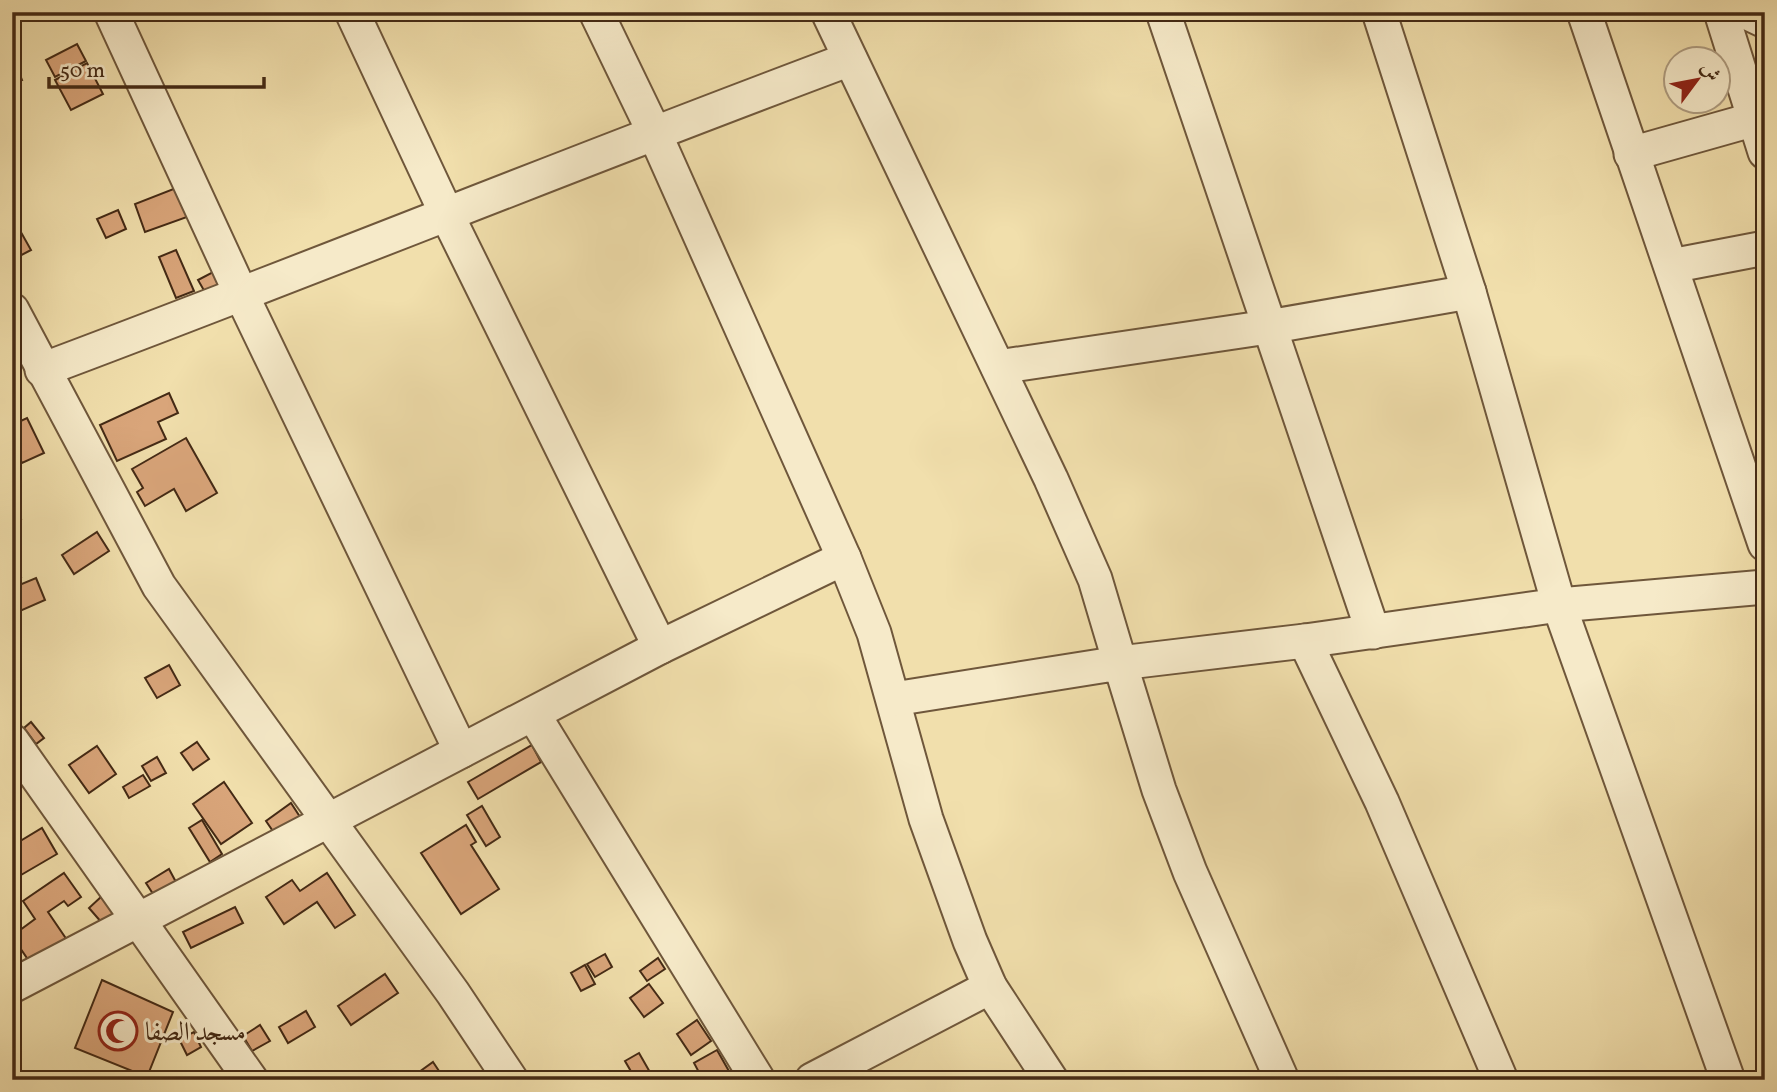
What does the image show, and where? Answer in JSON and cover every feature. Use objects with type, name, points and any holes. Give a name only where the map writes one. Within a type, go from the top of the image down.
[{"type":"street","points":[[111,12],[242,296],[461,751]]},
{"type":"street","points":[[352,12],[447,215],[660,647]]},
{"type":"street","points":[[596,12],[654,132],[844,558],[894,698],[926,819],[990,988],[1051,1080]]},
{"type":"street","points":[[828,12],[1096,579],[1159,790],[1190,872],[1282,1080]]},
{"type":"street","points":[[1163,12],[1373,632]]},
{"type":"street","points":[[1379,12],[1469,292],[1559,605],[1728,1080]]},
{"type":"street","points":[[1584,12],[1765,544]]},
{"type":"street","points":[[1721,12],[1765,152]]},
{"type":"street","points":[[1746,12],[1765,21]]},
{"type":"street","points":[[41,370],[242,296],[654,132],[850,59]]},
{"type":"street","points":[[1631,154],[1755,119]]},
{"type":"street","points":[[1671,266],[1765,248]]},
{"type":"street","points":[[998,367],[1268,327],[1469,292]]},
{"type":"street","points":[[12,310],[41,370],[159,586],[330,821],[510,1080]]},
{"type":"street","points":[[12,986],[660,647],[844,558]]},
{"type":"street","points":[[894,698],[1120,663],[1305,641],[1559,605],[1765,587]]},
{"type":"street","points":[[1305,641],[1382,802],[1501,1080]]},
{"type":"street","points":[[533,714],[758,1080]]},
{"type":"street","points":[[12,741],[251,1080]]},
{"type":"street","points":[[811,1080],[990,988]]},
{"type":"building","points":[[77,44],[86,61],[55,77],[46,60]]},
{"type":"building","points":[[12,54],[22,80],[12,83]]},
{"type":"building","points":[[87,63],[103,94],[71,110],[55,80]]},
{"type":"building","points":[[176,188],[187,217],[145,232],[135,204]]},
{"type":"building","points":[[118,210],[126,229],[106,238],[97,219]]},
{"type":"building","points":[[12,219],[31,250],[12,260]]},
{"type":"building","points":[[176,250],[194,291],[176,298],[159,257]]},
{"type":"building","points":[[215,271],[230,299],[214,308],[198,280]]},
{"type":"building","points":[[169,393],[178,413],[158,422],[166,439],[117,461],[100,425]]},
{"type":"building","points":[[27,418],[44,453],[22,463],[12,443],[12,425]]},
{"type":"building","points":[[186,438],[217,493],[186,511],[174,489],[145,506],[137,492],[143,488],[132,469]]},
{"type":"building","points":[[12,500],[21,519],[12,523]]},
{"type":"building","points":[[97,532],[109,551],[74,574],[62,555]]},
{"type":"building","points":[[15,557],[21,577],[12,579],[12,558]]},
{"type":"building","points":[[36,578],[45,600],[20,611],[12,588]]},
{"type":"building","points":[[169,665],[180,685],[157,698],[145,678]]},
{"type":"building","points":[[31,722],[44,738],[36,744],[24,728]]},
{"type":"building","points":[[197,742],[209,759],[193,770],[181,753]]},
{"type":"building","points":[[532,745],[541,762],[478,799],[468,782]]},
{"type":"building","points":[[97,746],[116,774],[89,793],[69,765]]},
{"type":"building","points":[[157,757],[166,773],[151,781],[142,766]]},
{"type":"building","points":[[143,775],[150,786],[129,798],[123,787]]},
{"type":"building","points":[[224,782],[252,823],[221,844],[193,804]]},
{"type":"building","points":[[291,803],[302,820],[277,837],[266,821]]},
{"type":"building","points":[[482,806],[500,837],[486,846],[467,815]]},
{"type":"building","points":[[202,820],[222,854],[210,862],[189,828]]},
{"type":"building","points":[[466,825],[476,842],[471,845],[499,889],[461,914],[421,853]]},
{"type":"building","points":[[42,828],[57,854],[21,875],[12,862],[12,846]]},
{"type":"building","points":[[169,869],[177,884],[155,897],[146,883]]},
{"type":"building","points":[[64,873],[81,897],[68,906],[64,901],[48,912],[67,940],[31,964],[12,936],[35,919],[23,901]]},
{"type":"building","points":[[327,873],[355,915],[335,928],[317,902],[284,924],[266,897],[292,880],[300,891]]},
{"type":"building","points":[[102,896],[122,919],[109,931],[89,908]]},
{"type":"building","points":[[235,907],[243,923],[191,948],[183,932]]},
{"type":"building","points":[[605,954],[612,967],[595,977],[587,964]]},
{"type":"building","points":[[658,958],[665,969],[647,981],[640,971]]},
{"type":"building","points":[[585,965],[595,984],[581,991],[571,973]]},
{"type":"building","points":[[385,974],[398,993],[351,1025],[338,1006]]},
{"type":"building","points":[[102,980],[173,1012],[147,1077],[75,1048]]},
{"type":"building","points":[[649,984],[663,1003],[644,1017],[630,998]]},
{"type":"building","points":[[306,1011],[315,1027],[288,1043],[279,1027]]},
{"type":"building","points":[[697,1020],[711,1041],[691,1055],[677,1034]]},
{"type":"building","points":[[260,1025],[270,1041],[252,1051],[243,1036]]},
{"type":"building","points":[[194,1032],[201,1047],[187,1055],[179,1039]]},
{"type":"building","points":[[717,1050],[730,1073],[718,1080],[703,1080],[694,1063]]},
{"type":"building","points":[[639,1053],[651,1074],[636,1080],[625,1061]]},
{"type":"building","points":[[433,1062],[445,1080],[408,1080]]},
{"type":"place","name":"مسجد الصفا","points":[[118,1031]]}]
